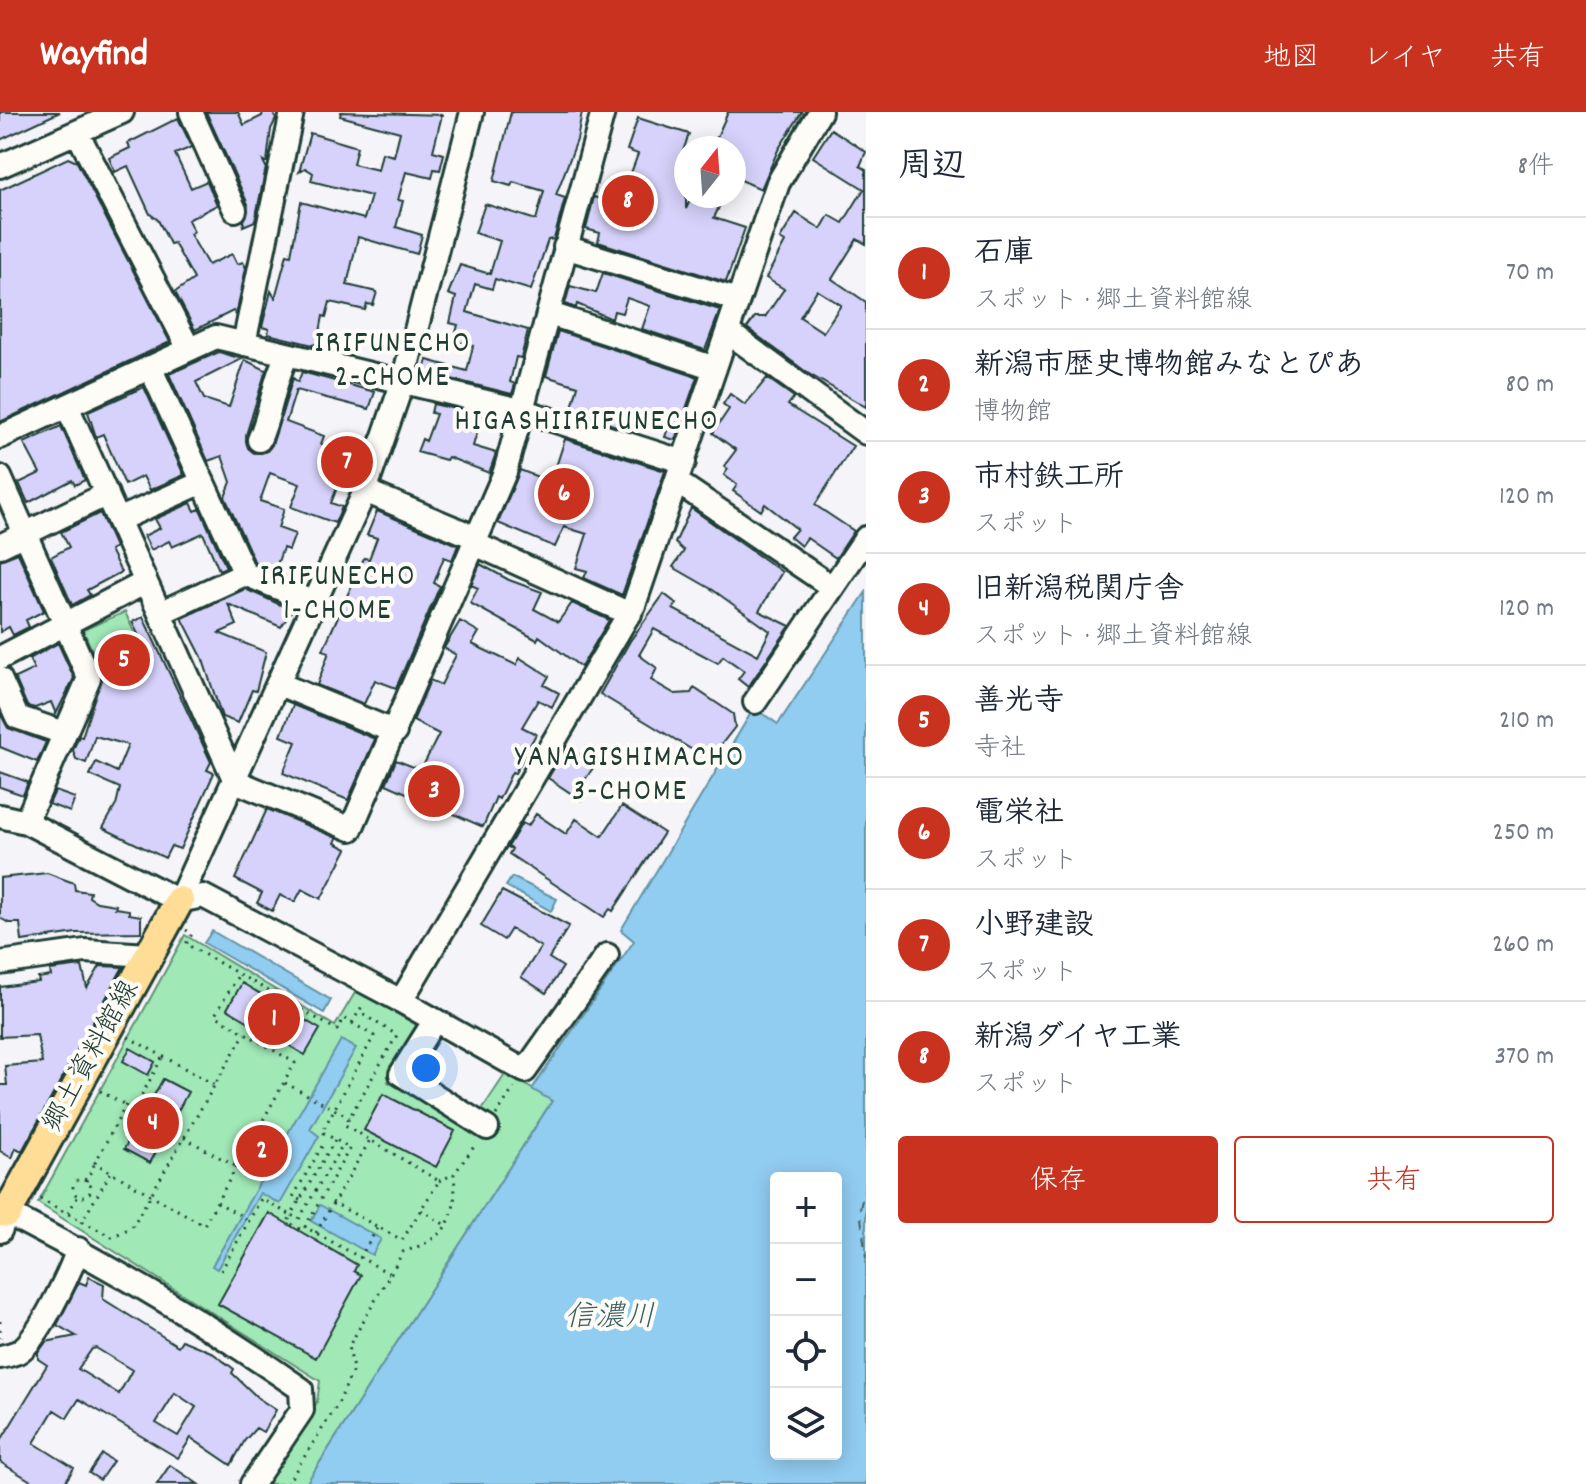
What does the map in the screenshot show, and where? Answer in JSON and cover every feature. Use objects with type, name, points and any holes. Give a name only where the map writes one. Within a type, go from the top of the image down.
[{"type":"main road","name":"郷土資料館線","points":[[2,1219],[179,901]]},
{"type":"street","points":[[0,166],[122,112]]},
{"type":"street","points":[[191,112],[235,210]]},
{"type":"street","points":[[244,344],[292,112]]},
{"type":"street","points":[[179,901],[365,491],[403,381],[472,112]]},
{"type":"street","points":[[67,406],[235,781],[351,829],[505,472],[603,112]]},
{"type":"street","points":[[401,1001],[630,614],[778,183],[820,112]]},
{"type":"street","points":[[77,132],[189,349]]},
{"type":"street","points":[[565,247],[738,300]]},
{"type":"street","points":[[550,314],[715,368]]},
{"type":"street","points":[[728,332],[866,433]]},
{"type":"street","points":[[0,437],[216,337],[524,411],[680,472],[832,587]]},
{"type":"street","points":[[259,440],[272,412],[279,370],[287,356]]},
{"type":"street","points":[[150,367],[245,574],[313,602]]},
{"type":"street","points":[[0,477],[89,678],[26,822]]},
{"type":"street","points":[[118,520],[203,482]]},
{"type":"street","points":[[365,491],[630,614]]},
{"type":"street","points":[[0,546],[107,494]]},
{"type":"street","points":[[755,702],[866,538]]},
{"type":"street","points":[[160,613],[245,574]]},
{"type":"street","points":[[0,658],[146,582]]},
{"type":"street","points":[[0,679],[17,717],[64,733]]},
{"type":"street","points":[[279,684],[395,732]]},
{"type":"street","points":[[0,816],[26,822],[179,901],[203,896],[525,1071],[607,955]]},
{"type":"street","points":[[0,963],[85,951],[149,955]]},
{"type":"street","points":[[435,1020],[401,1074],[487,1128]]},
{"type":"street","points":[[2,1219],[78,1249],[210,1327],[301,1389],[302,1410],[252,1484]]},
{"type":"street","points":[[0,1357],[20,1351],[33,1335],[72,1267],[78,1249]]},
{"type":"path","points":[[186,930],[192,934],[186,944],[337,1030],[344,1018],[374,1036],[322,1132],[350,1148],[302,1230],[288,1222],[335,1140]]},
{"type":"path","points":[[95,1163],[204,1225],[295,1063],[215,1015],[239,974]]},
{"type":"path","points":[[352,1023],[373,986]]},
{"type":"path","points":[[359,1012],[397,1035],[345,1125],[439,1181]]},
{"type":"path","points":[[37,1197],[112,1237],[132,1227],[245,1033]]},
{"type":"path","points":[[128,1037],[215,1085]]},
{"type":"path","points":[[134,1109],[163,1056]]},
{"type":"path","points":[[287,1484],[338,1404],[353,1370],[349,1346],[403,1252],[402,1240],[439,1181],[454,1174],[525,1071]]},
{"type":"path","points":[[285,1083],[349,1117]]},
{"type":"path","points":[[99,1090],[237,1167]]},
{"type":"path","points":[[86,1181],[126,1105]]},
{"type":"path","points":[[317,1231],[370,1140]]},
{"type":"path","points":[[300,1200],[293,1197],[324,1143]]},
{"type":"path","points":[[221,1271],[261,1199],[299,1219],[343,1144]]},
{"type":"path","points":[[81,1223],[111,1172]]},
{"type":"path","points":[[403,1252],[432,1243],[447,1226],[456,1196],[454,1174]]},
{"type":"path","points":[[67,1215],[78,1196],[89,1194],[90,1184],[86,1181]]},
{"type":"path","points":[[78,1196],[74,1192],[75,1183],[86,1181]]},
{"type":"path","points":[[219,1203],[248,1220]]},
{"type":"path","points":[[331,1204],[402,1240]]},
{"type":"path","points":[[421,1210],[447,1226]]},
{"type":"path","points":[[305,1227],[390,1274]]},
{"type":"path","points":[[360,1258],[378,1227]]},
{"type":"green space","points":[[125,612],[138,641],[113,651],[115,657],[99,666],[83,630]]},
{"type":"green space","points":[[185,935],[335,1026],[356,991],[420,1026],[388,1082],[469,1129],[506,1073],[552,1101],[306,1484],[264,1484],[317,1402],[320,1381],[38,1203]]},
{"type":"water","name":"信濃川","points":[[866,592],[866,1484],[306,1484],[552,1101],[532,1089],[634,941],[621,930],[754,708],[778,724]]},
{"type":"water","points":[[512,877],[557,899],[551,911],[506,886]]},
{"type":"water","points":[[212,931],[331,1000],[324,1013],[204,943]]},
{"type":"water","points":[[341,1040],[356,1048],[310,1129],[319,1136],[280,1204],[260,1193],[217,1269],[212,1266]]},
{"type":"water","points":[[320,1205],[381,1239],[372,1255],[311,1221]]},
{"type":"building","points":[[0,112],[60,112],[0,140]]},
{"type":"building","points":[[206,112],[238,112],[244,125],[262,116],[263,112],[273,112],[276,119],[271,129],[267,162],[263,161],[266,167],[255,221],[243,226],[248,204]]},
{"type":"building","points":[[341,112],[442,115],[433,151],[444,154],[440,170],[434,169],[432,178],[406,172],[398,200],[403,201],[396,227],[422,235],[417,254],[358,237],[347,285],[377,292],[373,305],[367,304],[365,310],[330,302],[326,317],[323,316],[318,343],[313,345],[268,334],[269,329],[262,327],[271,291],[275,298],[287,254],[291,255],[301,202],[364,219],[371,196],[311,181],[313,173],[305,168],[299,172],[310,133],[357,147],[353,164],[378,170],[382,153],[394,156],[400,132],[340,116]]},
{"type":"building","points":[[511,112],[582,112],[577,140],[556,195],[565,198],[554,239],[548,240],[531,290],[495,279],[492,289],[475,284],[467,312],[528,330],[521,358],[516,357],[510,382],[515,384],[512,394],[423,372],[427,360],[467,371],[473,346],[458,342],[459,337],[455,336],[458,325],[450,323],[456,297],[448,294],[460,265],[490,274],[500,241],[475,233],[485,204],[536,220],[544,191],[513,182],[511,186],[494,181]]},
{"type":"building","points":[[728,112],[802,112],[778,150],[761,189],[746,182],[746,136],[717,136]]},
{"type":"building","points":[[178,118],[192,147],[175,154],[191,188],[207,181],[217,205],[188,220],[194,232],[190,234],[208,265],[232,254],[237,264],[243,262],[246,268],[236,315],[233,311],[195,330],[175,292],[194,279],[174,243],[170,244],[158,220],[150,214],[128,166],[115,172],[109,158],[130,148],[128,143]]},
{"type":"building","points":[[638,118],[689,134],[674,136],[674,208],[719,208],[714,218],[745,228],[726,282],[598,242],[600,233],[586,229],[594,197],[611,202],[618,178],[628,181],[638,154],[627,150]]},
{"type":"building","points":[[831,129],[866,152],[860,166],[866,169],[866,244],[857,239],[832,279],[866,302],[866,407],[809,374],[747,328],[755,317],[765,317],[784,289],[766,278],[785,242],[780,239],[796,213],[821,229],[829,215],[843,223],[864,189],[813,157]],"holes":[[[817,290],[841,305],[823,332],[800,317]]]},
{"type":"building","points":[[68,158],[77,162],[170,342],[0,422],[0,190]]},
{"type":"building","points":[[603,273],[720,310],[705,350],[642,329],[650,306],[627,298],[622,313],[614,311],[612,319],[577,304],[576,308],[565,304],[570,286],[596,293]]},
{"type":"building","points":[[558,331],[697,377],[675,440],[665,437],[667,431],[642,423],[636,422],[635,426],[621,422],[619,427],[571,411],[578,386],[546,376]]},
{"type":"building","points":[[219,352],[242,359],[196,382],[204,399],[229,407],[245,360],[266,370],[246,435],[248,448],[254,453],[267,451],[272,445],[293,378],[298,382],[302,372],[375,392],[369,409],[296,390],[286,422],[324,436],[321,444],[356,455],[348,481],[341,478],[331,503],[342,507],[335,523],[291,507],[300,484],[270,473],[260,501],[284,509],[278,528],[295,534],[289,550],[283,548],[276,567],[272,565],[271,569],[255,563],[225,497],[231,482],[222,456],[208,461],[169,374]]},
{"type":"building","points":[[767,378],[794,397],[788,405],[853,446],[815,505],[854,531],[836,558],[807,538],[801,546],[790,537],[797,529],[765,504],[761,511],[733,491],[737,485],[724,475],[728,469],[724,466],[736,450],[713,433],[729,409],[723,404],[730,394],[745,405]]},
{"type":"building","points":[[144,387],[184,475],[150,490],[143,476],[125,485],[103,434],[96,437],[88,412]]},
{"type":"building","points":[[433,404],[482,415],[473,446],[496,453],[489,473],[448,457],[446,460],[417,452],[422,439],[426,441],[436,414],[431,413]]},
{"type":"building","points":[[61,426],[85,480],[75,485],[72,480],[28,503],[19,483],[40,473],[24,443]]},
{"type":"building","points":[[565,439],[665,471],[622,595],[584,578],[587,571],[576,568],[587,534],[564,527],[555,547],[498,523],[520,470],[551,482]]},
{"type":"building","points":[[191,503],[195,511],[200,509],[226,567],[219,570],[203,533],[172,547],[169,541],[151,550],[144,536],[160,528],[155,519]]},
{"type":"building","points":[[691,508],[782,572],[759,611],[790,626],[748,687],[738,679],[744,671],[723,656],[718,663],[654,629],[639,655],[657,668],[651,680],[675,694],[691,693],[694,688],[733,714],[735,727],[709,760],[600,694],[630,641],[664,594],[677,604],[673,609],[758,655],[770,631],[713,590],[673,567],[684,551],[675,543]]},
{"type":"building","points":[[377,511],[458,545],[452,560],[444,557],[434,583],[440,586],[396,688],[375,680],[364,704],[317,685],[329,652],[323,650],[364,558],[369,559],[377,538],[367,535]]},
{"type":"building","points":[[100,513],[115,547],[110,550],[121,572],[87,590],[90,595],[72,605],[51,557],[69,547],[61,532]]},
{"type":"building","points":[[18,553],[44,611],[26,620],[29,627],[13,635],[9,627],[0,632],[0,560]]},
{"type":"building","points":[[480,564],[509,580],[542,592],[534,609],[558,622],[572,603],[609,620],[581,667],[539,636],[537,640],[470,603],[478,588],[471,585]]},
{"type":"building","points":[[245,589],[292,610],[281,627],[228,604],[237,625],[219,633],[266,652],[256,691],[252,690],[238,723],[222,717],[202,657],[182,618]]},
{"type":"building","points":[[143,617],[211,762],[207,770],[214,773],[180,849],[171,846],[165,858],[103,828],[116,805],[120,788],[90,775],[96,762],[117,772],[128,745],[95,736],[86,763],[76,759],[73,750],[79,736],[82,737],[106,662],[115,657],[112,652],[139,636],[132,622]]},
{"type":"building","points":[[460,621],[479,632],[472,644],[516,665],[520,658],[549,676],[544,685],[559,693],[552,707],[538,700],[522,727],[536,734],[499,799],[496,797],[483,827],[386,784],[396,760],[421,770],[439,734],[413,721],[430,680],[441,685],[456,655],[444,648]]},
{"type":"building","points":[[58,643],[74,678],[56,714],[51,702],[35,708],[27,706],[15,678],[34,669],[29,659]]},
{"type":"building","points":[[293,705],[375,739],[348,800],[283,773],[296,742],[281,736]]},
{"type":"building","points":[[0,713],[8,728],[46,742],[37,762],[0,747]]},
{"type":"building","points":[[567,747],[595,765],[582,784],[588,789],[581,800],[548,778]]},
{"type":"building","points":[[0,772],[28,782],[23,795],[0,787]]},
{"type":"building","points":[[55,791],[75,798],[70,812],[49,804]]},
{"type":"building","points":[[622,806],[664,833],[613,911],[610,909],[604,917],[509,854],[512,849],[508,847],[522,823],[528,826],[536,814],[566,834],[576,819],[602,836]]},
{"type":"building","points":[[267,809],[337,838],[335,843],[347,849],[321,899],[302,889],[295,902],[280,895],[272,911],[257,903],[262,893],[235,879]]},
{"type":"building","points":[[47,873],[74,883],[75,890],[90,892],[89,897],[97,902],[116,905],[115,908],[141,916],[141,932],[76,933],[22,941],[20,923],[9,923],[0,918],[0,878]]},
{"type":"building","points":[[502,891],[569,926],[549,958],[563,967],[546,993],[521,977],[541,947],[511,929],[504,940],[481,926]]},
{"type":"building","points":[[82,966],[87,988],[100,966],[123,967],[22,1151],[16,1148],[12,1158],[0,1151],[0,1085],[7,1085],[5,1066],[42,1063],[37,1035],[0,1037],[0,987],[39,982],[38,978],[51,976],[50,970]]},
{"type":"building","points":[[242,983],[320,1029],[305,1055],[227,1009]]},
{"type":"building","points":[[130,1048],[155,1062],[148,1075],[123,1061]]},
{"type":"building","points":[[163,1079],[188,1092],[150,1163],[124,1149]]},
{"type":"building","points":[[383,1094],[455,1131],[436,1167],[364,1130]]},
{"type":"building","points":[[269,1213],[357,1265],[354,1271],[361,1275],[316,1358],[218,1304]]},
{"type":"building","points":[[89,1277],[104,1284],[103,1299],[178,1346],[182,1340],[211,1352],[234,1369],[232,1373],[258,1398],[276,1410],[263,1432],[256,1428],[245,1440],[231,1465],[191,1438],[178,1458],[79,1399],[67,1418],[54,1410],[34,1443],[74,1468],[64,1484],[36,1484],[0,1462],[0,1442],[47,1365],[38,1359],[38,1353],[46,1342],[76,1336],[57,1325],[79,1282],[86,1285]],"holes":[[[96,1348],[132,1370],[119,1394],[78,1369]],[[175,1393],[196,1407],[178,1436],[156,1423]]]},
{"type":"building","points":[[102,1454],[113,1461],[100,1480],[89,1473]]},
{"type":"building","points":[[170,1465],[198,1484],[157,1484]]},
{"type":"ferry route","points":[[866,1182],[860,1209],[866,1258]]},
{"type":"place","name":"新潟ダイヤ工業","points":[[628,201]]},
{"type":"place","name":"小野建設","points":[[347,462]]},
{"type":"place","name":"電栄社","points":[[564,494]]},
{"type":"place","name":"善光寺","points":[[124,660]]},
{"type":"place","name":"市村鉄工所","points":[[434,791]]},
{"type":"place","name":"石庫","points":[[274,1019]]},
{"type":"place","name":"旧新潟税関庁舎","points":[[153,1123]]},
{"type":"place","name":"新潟市歴史博物館みなとぴあ","points":[[262,1151]]},
{"type":"district","name":"IRIFUNECHO 2-CHOME","points":[[393,362]]},
{"type":"district","name":"HIGASHIIRIFUNECHO","points":[[587,423]]},
{"type":"district","name":"IRIFUNECHO 1-CHOME","points":[[338,595]]},
{"type":"district","name":"YANAGISHIMACHO 3-CHOME","points":[[630,776]]}]
